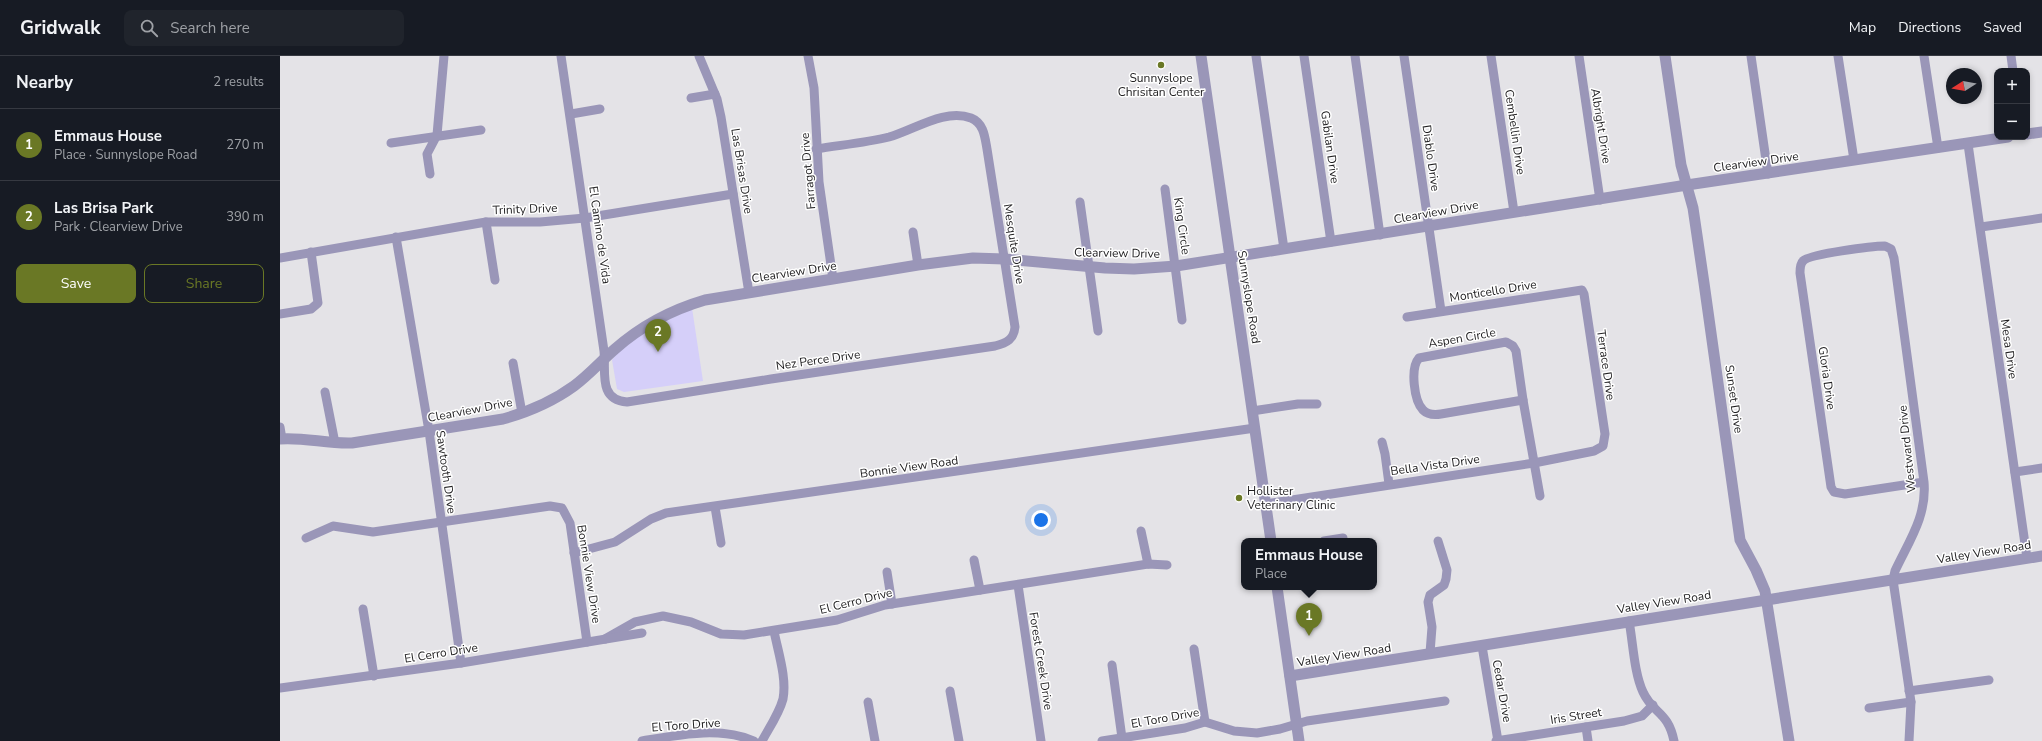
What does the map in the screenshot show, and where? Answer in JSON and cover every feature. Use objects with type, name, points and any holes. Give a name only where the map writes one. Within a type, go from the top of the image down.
[{"type":"street","points":[[430,174],[427,154],[437,136],[444,56]]},
{"type":"street","name":"El Camino de Vida","points":[[562,56],[605,358],[605,380],[609,394],[620,402],[630,402]]},
{"type":"street","name":"Las Brisas Drive","points":[[699,56],[715,94],[721,117],[749,292]]},
{"type":"street","name":"Sunnyslope Road","points":[[1201,56],[1271,538]]},
{"type":"street","points":[[1256,56],[1284,249]]},
{"type":"street","name":"Gabilan Drive","points":[[1304,56],[1331,242]]},
{"type":"street","points":[[1355,56],[1380,235]]},
{"type":"street","name":"Diablo Drive","points":[[1404,56],[1441,311]]},
{"type":"street","name":"Cembellin Drive","points":[[1491,56],[1514,212]]},
{"type":"street","name":"Albright Drive","points":[[1578,56],[1600,200]]},
{"type":"street","name":"Sunset Drive","points":[[1665,56],[1680,165],[1693,208],[1740,540],[1756,570],[1767,599],[1789,741]]},
{"type":"street","points":[[1751,56],[1768,174]]},
{"type":"street","points":[[1838,56],[1854,160]]},
{"type":"street","points":[[1924,56],[1938,148]]},
{"type":"street","points":[[2011,56],[2013,68]]},
{"type":"street","name":"Farragot Drive","points":[[809,59],[815,102],[816,149],[819,182],[833,279]]},
{"type":"street","points":[[691,98],[715,94]]},
{"type":"street","points":[[571,114],[600,109]]},
{"type":"street","name":"Mesquite Drive","points":[[816,149],[887,137],[934,120],[953,116],[971,118],[977,121],[982,128],[987,149],[1015,327],[1014,334],[1009,341]]},
{"type":"street","points":[[391,143],[462,134],[481,130]]},
{"type":"street","points":[[2030,134],[2042,132]]},
{"type":"street","name":"Clearview Drive","points":[[280,427],[281,439],[301,438],[335,443],[352,443],[503,419],[540,406],[574,386],[638,330],[676,310],[705,300],[749,292],[918,265],[973,258],[1134,269],[1176,266],[1230,259],[1284,249],[1380,235],[1687,185],[1994,139]]},
{"type":"street","name":"Mesa Drive","points":[[1968,144],[2027,558]]},
{"type":"street","name":"King Circle","points":[[1164,189],[1176,266],[1182,320]]},
{"type":"street","name":"Trinity Drive","points":[[280,258],[486,222],[540,222],[585,218],[733,194]]},
{"type":"street","points":[[1080,202],[1098,331]]},
{"type":"street","points":[[1981,227],[2042,218]]},
{"type":"street","points":[[486,222],[495,280]]},
{"type":"street","points":[[913,232],[918,265]]},
{"type":"street","name":"Sawtooth Drive","points":[[396,237],[429,431],[440,522],[461,663]]},
{"type":"street","name":"Gloria Drive","points":[[1888,246],[1878,246],[1821,255],[1808,258],[1801,264],[1800,273],[1829,482],[1832,490],[1839,494],[1924,482]]},
{"type":"street","name":"Westward Drive","points":[[1888,246],[1891,249],[1894,258],[1924,482],[1922,516],[1895,571],[1893,580],[1911,702],[1909,741]]},
{"type":"street","points":[[280,314],[311,309],[318,303],[315,252]]},
{"type":"street","name":"Monticello Drive","points":[[1407,317],[1582,290]]},
{"type":"street","name":"Terrace Drive","points":[[1582,290],[1584,294],[1605,434],[1604,444]]},
{"type":"street","name":"Nez Perce Drive","points":[[630,402],[771,379],[995,346],[1009,341]]},
{"type":"street","name":"Aspen Circle","points":[[1524,400],[1441,414],[1430,414],[1424,410],[1418,401],[1414,380],[1415,363],[1421,357],[1498,343],[1511,344],[1516,351],[1540,496]]},
{"type":"street","points":[[513,363],[522,413]]},
{"type":"street","points":[[326,392],[335,443]]},
{"type":"street","points":[[1252,411],[1298,404],[1317,404]]},
{"type":"street","name":"Bonnie View Road","points":[[574,553],[615,542],[651,519],[666,513],[1255,428]]},
{"type":"street","points":[[1382,442],[1389,484]]},
{"type":"street","name":"Bella Vista Drive","points":[[1266,504],[1534,462],[1594,451],[1601,449],[1604,444]]},
{"type":"street","points":[[2015,472],[2042,468]]},
{"type":"street","name":"Bonnie View Drive","points":[[306,538],[333,526],[368,533],[550,506],[562,508],[570,523],[587,642]]},
{"type":"street","points":[[715,507],[721,542]]},
{"type":"street","points":[[1141,531],[1148,564]]},
{"type":"street","points":[[1430,654],[1432,627],[1428,602],[1430,595],[1444,585],[1447,570],[1438,542]]},
{"type":"street","name":"Valley View Road","points":[[1290,676],[2042,556]]},
{"type":"street","points":[[974,560],[980,590]]},
{"type":"street","name":"El Cerro Drive","points":[[605,639],[635,622],[663,616],[691,622],[714,632],[728,635],[774,631],[843,619],[872,608],[892,604],[1148,564],[1167,566]]},
{"type":"street","points":[[887,572],[892,604]]},
{"type":"street","name":"Forest Creek Drive","points":[[1018,585],[1041,741]]},
{"type":"street","points":[[1277,590],[1290,676],[1299,724],[1299,741]]},
{"type":"street","points":[[363,609],[374,676]]},
{"type":"street","points":[[1629,621],[1640,685],[1653,705],[1669,723],[1674,741]]},
{"type":"street","points":[[762,741],[780,707],[783,693],[782,677],[774,631]]},
{"type":"street","name":"El Cerro Drive","points":[[280,688],[461,663],[642,633]]},
{"type":"street","name":"Cedar Drive","points":[[1482,646],[1497,741]]},
{"type":"street","points":[[1194,649],[1205,722]]},
{"type":"street","points":[[1112,665],[1122,738]]},
{"type":"street","points":[[1909,691],[1989,680]]},
{"type":"street","points":[[950,691],[958,741]]},
{"type":"street","name":"El Toro Drive","points":[[1102,741],[1185,728],[1205,722],[1245,733],[1266,732],[1299,724],[1445,701]]},
{"type":"street","points":[[868,702],[875,741]]},
{"type":"street","points":[[1869,708],[1911,702]]},
{"type":"street","name":"Iris Street","points":[[1497,741],[1637,718],[1648,712],[1653,705]]},
{"type":"street","points":[[1586,727],[1588,741]]},
{"type":"street","name":"El Toro Drive","points":[[642,741],[682,735],[721,734],[746,737],[754,741]]},
{"type":"shaded area","points":[[692,308],[703,381],[624,392],[617,389],[612,360],[619,351],[638,336]]},
{"type":"place","name":"Sunnyslope Chrisitan Center","points":[[1161,65]]},
{"type":"place","name":"Las Brisa Park","points":[[658,352]]},
{"type":"place","name":"Hollister Veterinary Clinic","points":[[1239,498]]},
{"type":"place","name":"Emmaus House","points":[[1309,636]]}]
